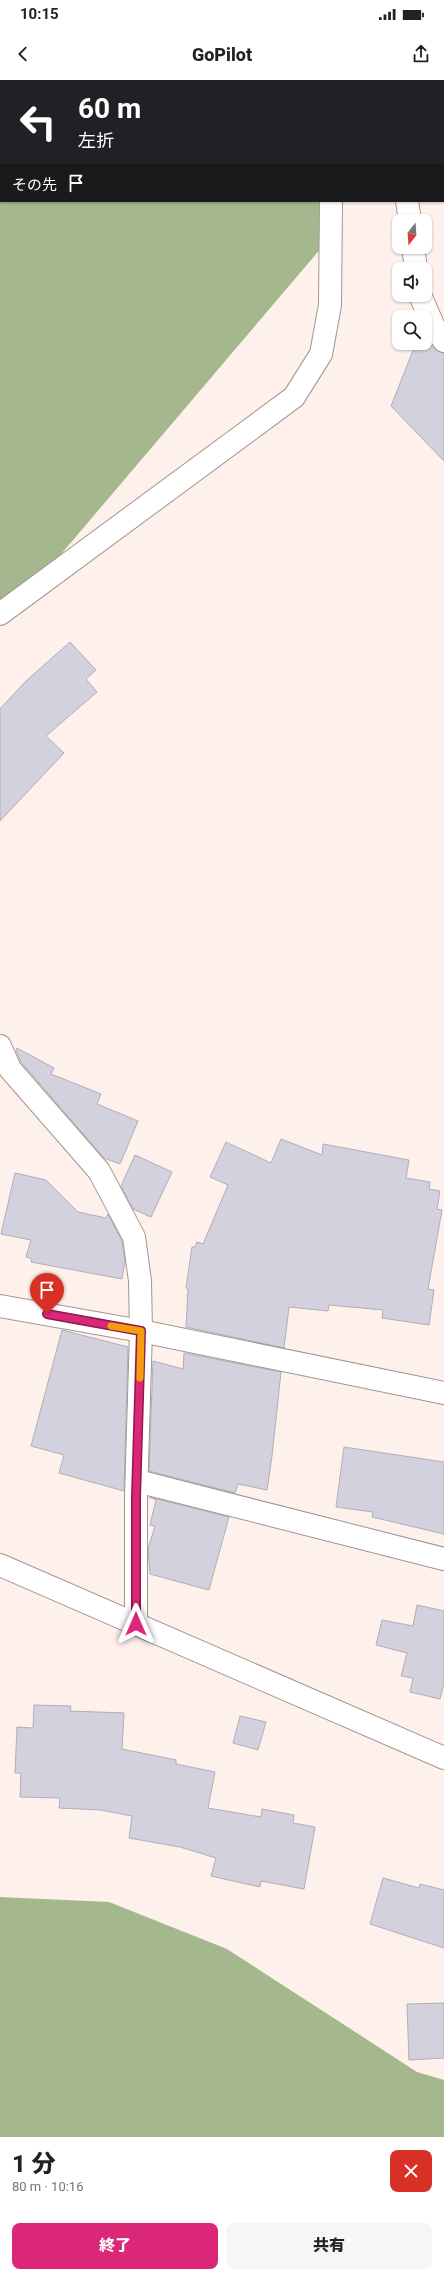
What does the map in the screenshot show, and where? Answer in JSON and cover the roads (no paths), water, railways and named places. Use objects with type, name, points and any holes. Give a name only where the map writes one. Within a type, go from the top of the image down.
[{"type":"street","points":[[0,614],[294,397],[321,354],[325,333],[330,305],[331,202]]},
{"type":"street","points":[[407,202],[409,214]]},
{"type":"street","points":[[423,302],[435,329],[444,341]]},
{"type":"street","points":[[0,1046],[10,1069],[99,1171],[134,1237],[140,1281],[141,1331],[137,1481],[136,1624]]},
{"type":"street","points":[[0,1306],[141,1331],[444,1393]]},
{"type":"street","points":[[137,1481],[444,1559]]},
{"type":"street","points":[[0,1565],[444,1758]]}]
